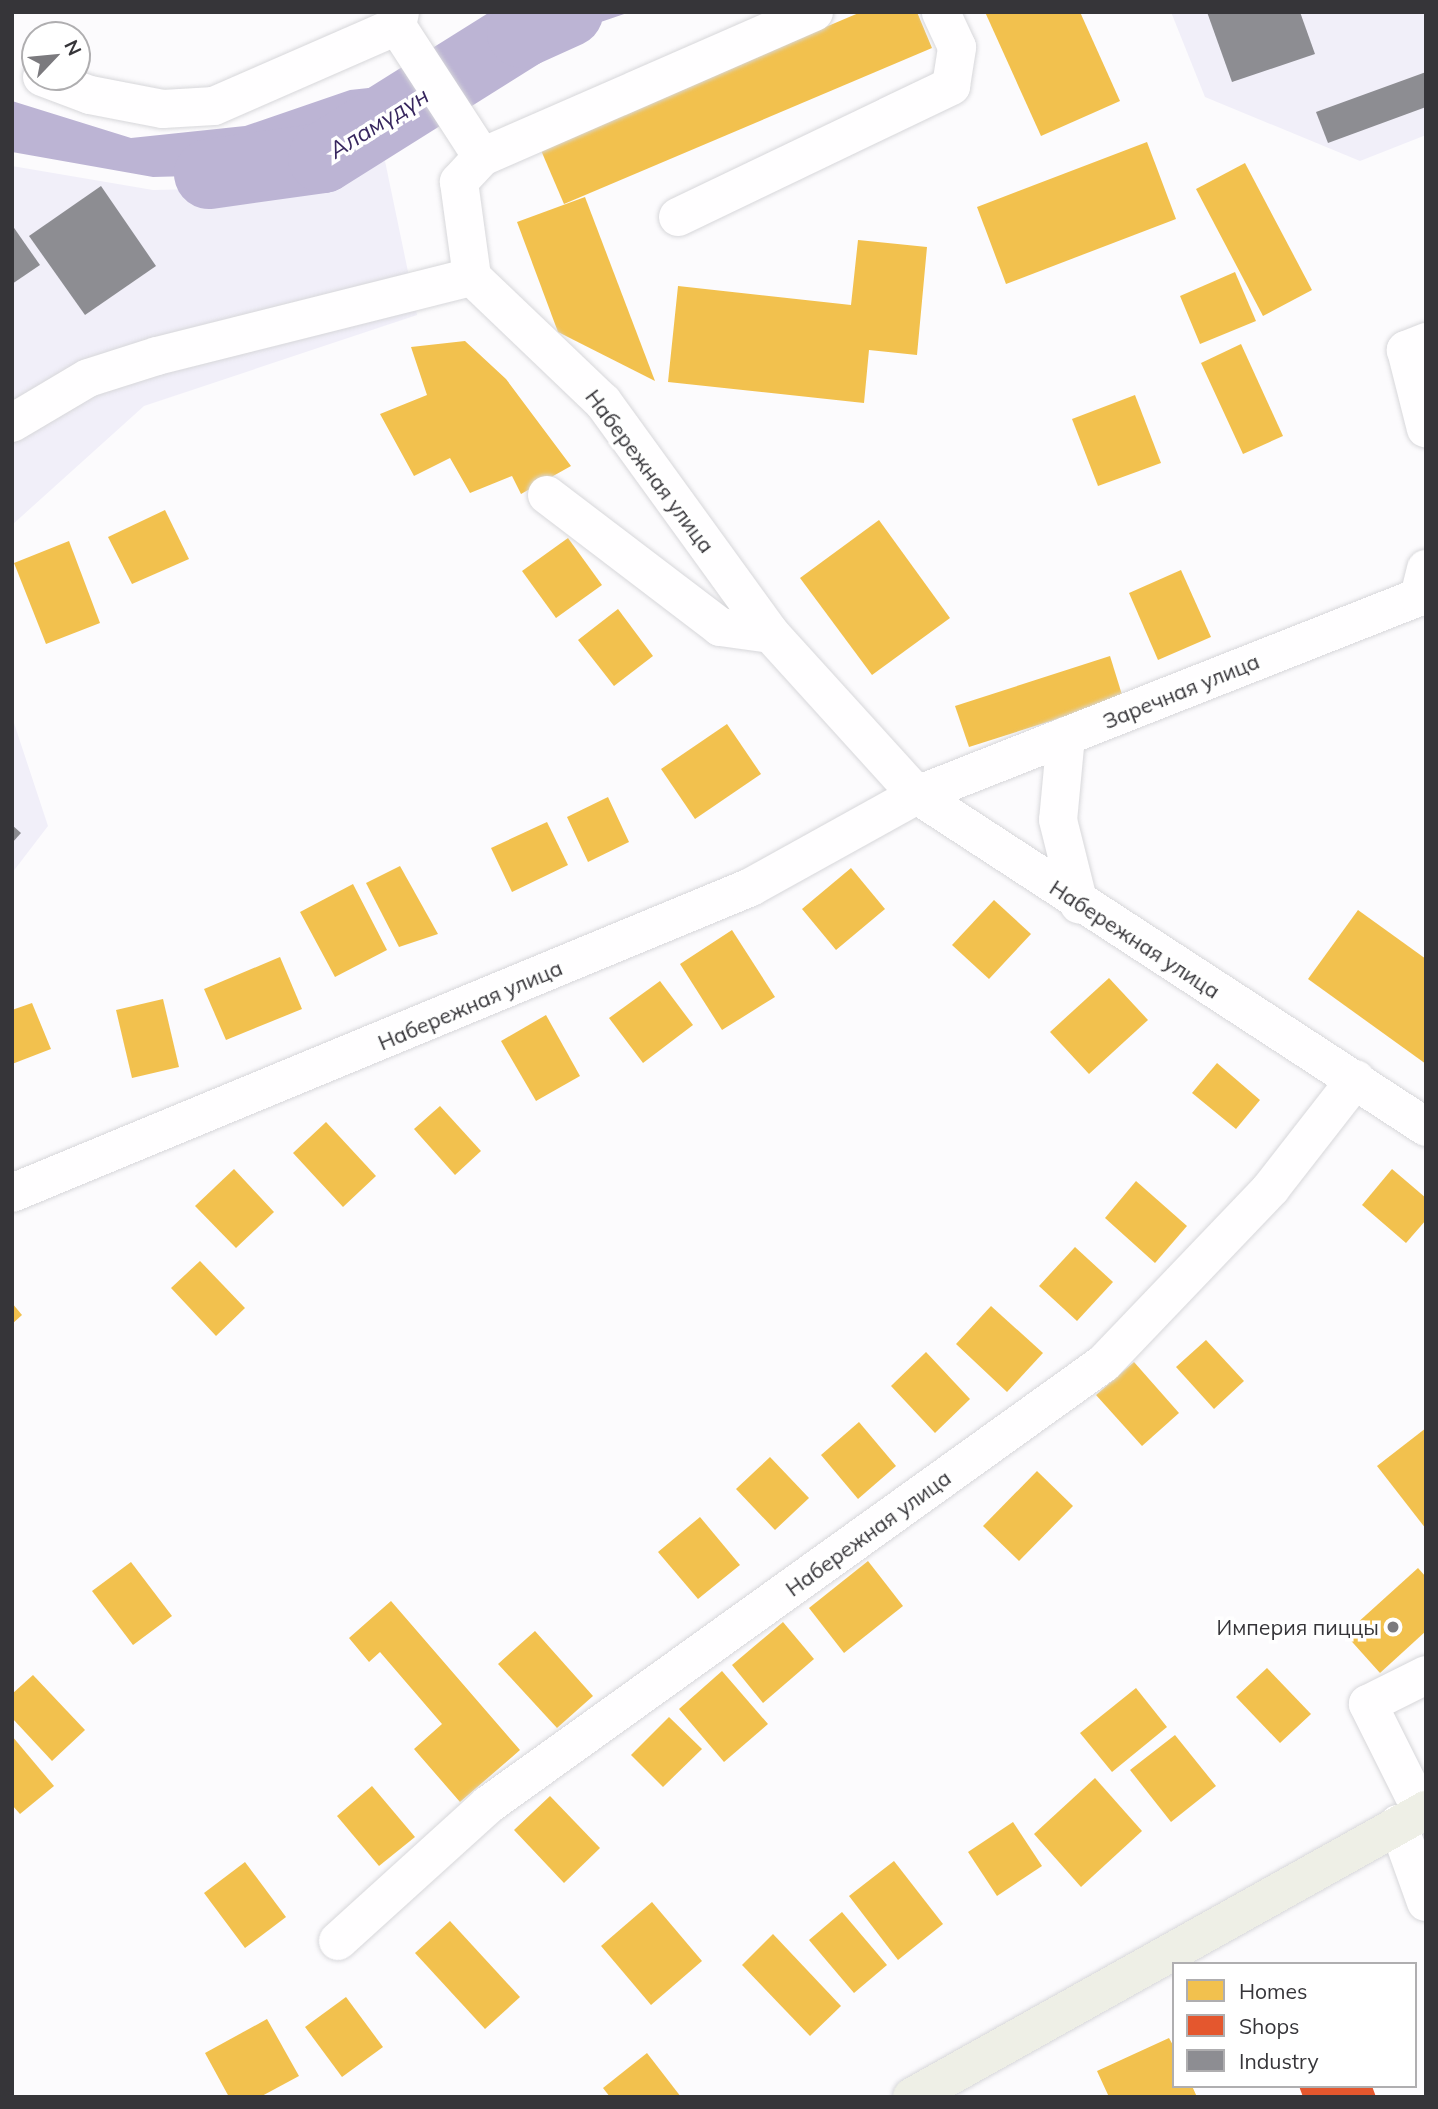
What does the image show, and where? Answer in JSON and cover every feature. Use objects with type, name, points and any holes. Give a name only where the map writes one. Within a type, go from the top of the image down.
[{"type":"main road","points":[[912,2097],[1415,1816]]},
{"type":"street","points":[[12,423],[88,378],[157,356],[472,277],[459,183],[482,157],[814,12]]},
{"type":"street","points":[[678,217],[951,86],[957,47],[941,12]]},
{"type":"street","points":[[82,91],[163,109],[214,106],[401,26],[482,157]]},
{"type":"street","name":"Набережная улица","points":[[472,277],[603,402],[771,634],[917,796],[1426,1127]]},
{"type":"street","points":[[1426,342],[1406,350],[1426,429]]},
{"type":"street","points":[[547,495],[720,627],[771,634]]},
{"type":"street","name":"Заречная улица","points":[[917,796],[1419,597],[1426,569]]},
{"type":"street","points":[[1066,736],[1058,820],[1080,904]]},
{"type":"street","name":"Набережная улица","points":[[12,1193],[751,887],[917,796]]},
{"type":"street","name":"Набережная улица","points":[[338,1941],[488,1805],[1104,1363],[1271,1188],[1356,1079]]},
{"type":"street","points":[[1426,1675],[1368,1704],[1415,1816],[1426,1902]]},
{"type":"shaded area","points":[[1171,12],[1426,12],[1426,135],[1360,161],[1205,97]]},
{"type":"shaded area","points":[[385,161],[417,315],[144,406],[12,525],[12,166],[153,190],[289,187]]},
{"type":"shaded area","points":[[12,717],[48,826],[12,873]]},
{"type":"water","points":[[545,12],[630,12],[589,26],[406,121],[270,174],[153,177],[12,152],[12,101],[131,138],[245,126],[350,90],[415,83],[510,27]]},
{"type":"building: Homes","points":[[861,12],[917,12],[932,48],[564,204],[540,148]]},
{"type":"building: Homes","points":[[985,12],[1080,12],[1120,101],[1041,136]]},
{"type":"building: Homes","points":[[1147,142],[1176,219],[1006,284],[977,207]]},
{"type":"building: Homes","points":[[1245,163],[1312,290],[1263,316],[1196,189]]},
{"type":"building: Homes","points":[[585,197],[655,381],[558,332],[517,222]]},
{"type":"building: Homes","points":[[858,240],[927,247],[917,355],[869,350],[864,403],[668,382],[678,286],[851,305]]},
{"type":"building: Homes","points":[[1235,272],[1256,321],[1200,344],[1180,296]]},
{"type":"building: Homes","points":[[465,341],[506,379],[571,466],[521,494],[512,476],[470,493],[450,458],[414,476],[380,414],[427,395],[411,347]]},
{"type":"building: Homes","points":[[1241,344],[1283,436],[1243,454],[1201,363]]},
{"type":"building: Homes","points":[[1135,395],[1161,463],[1098,486],[1072,419]]},
{"type":"building: Homes","points":[[165,510],[189,559],[132,584],[108,537]]},
{"type":"building: Homes","points":[[879,520],[950,618],[872,675],[800,578]]},
{"type":"building: Homes","points":[[568,538],[602,585],[556,618],[522,571]]},
{"type":"building: Homes","points":[[69,541],[100,623],[46,644],[14,563]]},
{"type":"building: Homes","points":[[1181,570],[1211,637],[1158,660],[1129,593]]},
{"type":"building: Homes","points":[[618,609],[653,656],[614,686],[578,640]]},
{"type":"building: Homes","points":[[1110,656],[1123,698],[969,747],[955,706]]},
{"type":"building: Homes","points":[[727,724],[761,774],[695,819],[661,769]]},
{"type":"building: Homes","points":[[608,797],[629,842],[588,862],[567,817]]},
{"type":"building: Homes","points":[[547,822],[568,865],[512,892],[491,848]]},
{"type":"building: Homes","points":[[400,866],[438,934],[399,947],[366,883]]},
{"type":"building: Homes","points":[[851,868],[885,909],[836,950],[802,909]]},
{"type":"building: Homes","points":[[353,884],[387,950],[335,977],[300,912]]},
{"type":"building: Homes","points":[[994,900],[1031,934],[989,979],[952,945]]},
{"type":"building: Homes","points":[[1358,910],[1426,959],[1426,1064],[1308,979]]},
{"type":"building: Homes","points":[[732,930],[775,997],[722,1030],[680,964]]},
{"type":"building: Homes","points":[[280,957],[302,1009],[226,1040],[204,989]]},
{"type":"building: Homes","points":[[1109,978],[1148,1020],[1089,1074],[1050,1032]]},
{"type":"building: Homes","points":[[660,981],[693,1025],[643,1063],[609,1018]]},
{"type":"building: Homes","points":[[163,999],[179,1067],[132,1078],[116,1010]]},
{"type":"building: Homes","points":[[32,1003],[51,1049],[12,1064],[12,1010]]},
{"type":"building: Homes","points":[[546,1015],[580,1076],[536,1101],[501,1041]]},
{"type":"building: Homes","points":[[1217,1063],[1260,1100],[1236,1129],[1192,1093]]},
{"type":"building: Homes","points":[[440,1106],[481,1151],[455,1175],[414,1129]]},
{"type":"building: Homes","points":[[326,1122],[376,1176],[343,1207],[293,1153]]},
{"type":"building: Homes","points":[[234,1169],[274,1212],[236,1248],[195,1206]]},
{"type":"building: Homes","points":[[1392,1169],[1426,1198],[1426,1220],[1406,1243],[1362,1205]]},
{"type":"building: Homes","points":[[1136,1181],[1187,1226],[1155,1263],[1105,1218]]},
{"type":"building: Homes","points":[[1075,1247],[1113,1282],[1077,1321],[1039,1286]]},
{"type":"building: Homes","points":[[200,1261],[245,1308],[216,1336],[171,1288]]},
{"type":"building: Homes","points":[[12,1303],[22,1315],[12,1324]]},
{"type":"building: Homes","points":[[991,1306],[1043,1353],[1007,1392],[956,1344]]},
{"type":"building: Homes","points":[[1206,1340],[1244,1381],[1214,1409],[1176,1367]]},
{"type":"building: Homes","points":[[926,1352],[970,1399],[935,1433],[891,1386]]},
{"type":"building: Homes","points":[[1134,1362],[1179,1413],[1142,1446],[1096,1395]]},
{"type":"building: Homes","points":[[859,1422],[896,1466],[858,1499],[821,1455]]},
{"type":"building: Homes","points":[[1426,1428],[1426,1529],[1377,1466]]},
{"type":"building: Homes","points":[[770,1457],[809,1498],[775,1530],[736,1489]]},
{"type":"building: Homes","points":[[1037,1471],[1073,1506],[1019,1561],[983,1526]]},
{"type":"building: Homes","points":[[700,1517],[740,1565],[698,1599],[658,1552]]},
{"type":"building: Homes","points":[[868,1561],[903,1606],[844,1653],[809,1608]]},
{"type":"building: Homes","points":[[131,1562],[172,1616],[133,1645],[92,1591]]},
{"type":"building: Homes","points":[[1418,1568],[1426,1577],[1426,1631],[1380,1673],[1345,1634]]},
{"type":"building: Homes","points":[[391,1601],[520,1750],[460,1802],[414,1749],[442,1724],[380,1652],[369,1662],[349,1638]]},
{"type":"building: Homes","points":[[783,1622],[814,1659],[763,1703],[732,1665]]},
{"type":"building: Homes","points":[[535,1631],[593,1696],[557,1728],[498,1664]]},
{"type":"building: Homes","points":[[1267,1668],[1311,1714],[1280,1743],[1236,1697]]},
{"type":"building: Homes","points":[[722,1671],[768,1724],[724,1762],[679,1709]]},
{"type":"building: Homes","points":[[33,1675],[85,1730],[52,1761],[12,1718],[12,1694]]},
{"type":"building: Homes","points":[[1136,1688],[1167,1727],[1112,1772],[1080,1733]]},
{"type":"building: Homes","points":[[669,1717],[702,1749],[663,1787],[631,1755]]},
{"type":"building: Homes","points":[[1175,1735],[1216,1786],[1171,1822],[1130,1770]]},
{"type":"building: Homes","points":[[12,1736],[54,1786],[20,1814],[12,1805]]},
{"type":"building: Homes","points":[[1095,1778],[1142,1831],[1081,1887],[1034,1834]]},
{"type":"building: Homes","points":[[372,1786],[415,1837],[379,1866],[337,1816]]},
{"type":"building: Homes","points":[[550,1796],[600,1848],[564,1883],[514,1830]]},
{"type":"building: Homes","points":[[1013,1822],[1042,1866],[997,1896],[968,1852]]},
{"type":"building: Homes","points":[[894,1861],[943,1924],[898,1960],[849,1896]]},
{"type":"building: Homes","points":[[245,1862],[286,1917],[245,1948],[204,1893]]},
{"type":"building: Homes","points":[[652,1902],[702,1961],[651,2005],[601,1946]]},
{"type":"building: Homes","points":[[842,1912],[887,1965],[854,1993],[809,1940]]},
{"type":"building: Homes","points":[[450,1921],[520,1997],[485,2029],[415,1953]]},
{"type":"building: Homes","points":[[773,1934],[841,2006],[810,2036],[742,1965]]},
{"type":"building: Homes","points":[[346,1997],[383,2047],[342,2077],[305,2027]]},
{"type":"building: Homes","points":[[267,2019],[299,2076],[260,2097],[229,2097],[205,2053]]},
{"type":"building: Homes","points":[[1169,2038],[1172,2043],[1172,2088],[1193,2088],[1197,2097],[1109,2097],[1097,2071]]},
{"type":"building: Homes","points":[[647,2053],[681,2097],[610,2097],[603,2088]]},
{"type":"building: Shops","points":[[1300,2088],[1373,2088],[1376,2097],[1303,2097]]},
{"type":"building: Industry","points":[[1207,12],[1300,12],[1315,54],[1232,82]]},
{"type":"building: Industry","points":[[1426,72],[1426,107],[1328,143],[1316,112]]},
{"type":"building: Industry","points":[[101,186],[156,266],[85,315],[29,236]]},
{"type":"building: Industry","points":[[12,225],[40,265],[12,284]]},
{"type":"building: Industry","points":[[12,825],[21,833],[12,843]]},
{"type":"waterway","name":"Аламүдүн","points":[[209,174],[323,158],[522,33],[568,12]]},
{"type":"place","name":"Империя пиццы","points":[[1393,1627]]}]
